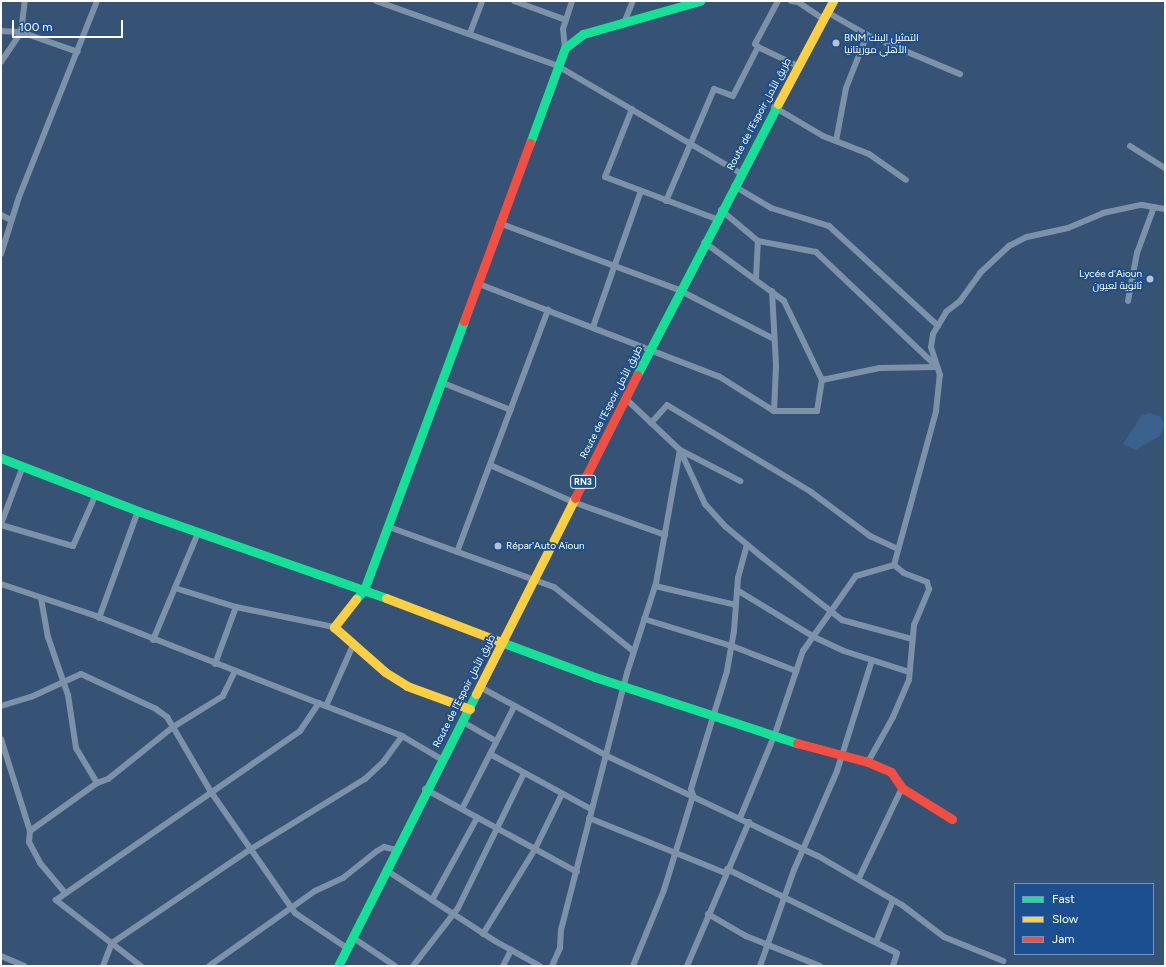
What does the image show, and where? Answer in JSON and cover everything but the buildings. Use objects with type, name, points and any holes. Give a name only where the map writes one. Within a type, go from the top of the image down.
[{"type":"main road","points":[[470,708],[408,686],[385,672],[354,643],[334,627],[364,590],[443,383],[556,65],[565,48],[583,34],[624,24],[700,1]]},
{"type":"main road","name":"Route de l’Espoir طريق الأمل","points":[[338,966],[397,850],[425,789],[463,722],[679,290],[774,107],[798,66],[832,1]]},
{"type":"main road","points":[[1,458],[198,533],[354,589],[364,590],[623,686],[712,715],[868,762],[891,772],[902,788],[952,819]]},
{"type":"street","points":[[1,62],[21,32],[25,1]]},
{"type":"street","points":[[1,254],[11,220],[97,1]]},
{"type":"street","points":[[376,1],[387,3],[556,65],[740,173]]},
{"type":"street","points":[[470,33],[482,1]]},
{"type":"street","points":[[514,1],[566,20]]},
{"type":"street","points":[[565,48],[563,34],[572,1]]},
{"type":"street","points":[[624,24],[634,1]]},
{"type":"street","points":[[778,1],[755,44],[758,47],[798,66]]},
{"type":"street","points":[[791,1],[798,2],[867,35],[960,74]]},
{"type":"street","points":[[1,31],[21,32],[78,52]]},
{"type":"street","points":[[836,141],[846,88],[867,35]]},
{"type":"street","points":[[666,201],[714,89],[733,96],[758,47]]},
{"type":"street","points":[[774,107],[836,141],[869,154],[906,180]]},
{"type":"street","points":[[632,109],[604,177],[716,219]]},
{"type":"street","points":[[1130,146],[1165,168]]},
{"type":"street","points":[[734,186],[771,208],[829,226],[938,326]]},
{"type":"street","points":[[593,327],[641,191]]},
{"type":"street","points":[[894,565],[936,411],[940,375],[931,347],[938,326],[946,312],[960,301],[980,273],[1009,246],[1027,237],[1068,228],[1103,213],[1142,205],[1165,209]]},
{"type":"street","points":[[1128,300],[1136,253],[1154,207]]},
{"type":"street","points":[[720,210],[758,241],[816,252],[937,367]]},
{"type":"street","points":[[1,215],[11,220]]},
{"type":"street","points":[[499,223],[679,290],[772,338]]},
{"type":"street","points":[[756,278],[758,241]]},
{"type":"street","points":[[479,284],[720,377],[774,411],[817,411],[822,380],[784,301],[756,278],[704,242]]},
{"type":"street","points":[[772,291],[772,338],[776,366],[774,411]]},
{"type":"street","points":[[457,552],[548,310]]},
{"type":"street","points":[[822,380],[880,368],[937,367]]},
{"type":"street","points":[[443,383],[511,410]]},
{"type":"street","points":[[625,398],[680,450],[740,481]]},
{"type":"street","points":[[651,423],[667,404],[812,492],[870,536],[898,549]]},
{"type":"street","points":[[552,966],[560,948],[560,930],[577,872],[591,809],[607,756],[623,686],[655,586],[680,450]]},
{"type":"street","points":[[680,450],[705,504],[747,544],[831,613],[842,620],[912,639]]},
{"type":"street","points":[[490,465],[573,502],[665,535]]},
{"type":"street","points":[[23,466],[1,525],[73,546],[96,494]]},
{"type":"street","points":[[99,618],[138,511]]},
{"type":"street","points":[[389,527],[535,578],[554,587],[633,651]]},
{"type":"street","points":[[153,640],[198,533]]},
{"type":"street","points":[[633,966],[664,890],[693,795],[691,789],[732,646],[737,590],[747,544]]},
{"type":"street","points":[[740,818],[775,734],[803,651],[814,638],[856,576],[894,565]]},
{"type":"street","points":[[868,762],[893,717],[909,680],[914,625],[929,589],[927,582],[904,573],[894,565]]},
{"type":"street","points":[[1,584],[99,618],[402,736],[441,760]]},
{"type":"street","points":[[655,586],[736,605]]},
{"type":"street","points":[[175,588],[236,607],[334,627]]},
{"type":"street","points":[[737,590],[814,638],[909,672]]},
{"type":"street","points":[[41,598],[48,637],[68,695],[76,748],[97,783]]},
{"type":"street","points":[[215,664],[236,607]]},
{"type":"street","points":[[644,619],[732,646],[796,671]]},
{"type":"street","points":[[141,966],[112,943],[101,938],[56,900],[64,892],[300,731],[322,705],[354,643]]},
{"type":"street","points":[[760,966],[769,946],[804,849],[842,755],[872,660]]},
{"type":"street","points":[[30,831],[97,783],[108,779],[173,727],[223,696],[235,671]]},
{"type":"street","points":[[1,706],[31,697],[63,680],[81,674],[156,709],[167,717],[211,792],[292,909],[347,948]]},
{"type":"street","points":[[480,687],[514,707],[607,756],[693,795],[804,849],[859,878],[893,900],[944,937],[1003,961]]},
{"type":"street","points":[[462,809],[514,707]]},
{"type":"street","points":[[463,722],[496,741]]},
{"type":"street","points":[[103,966],[112,943],[251,849],[365,779],[384,761],[402,736]]},
{"type":"street","points":[[1,739],[30,831],[29,842],[40,863],[64,892]]},
{"type":"street","points":[[490,754],[591,809]]},
{"type":"street","points":[[413,966],[452,914],[497,829],[524,773]]},
{"type":"street","points":[[859,878],[902,788]]},
{"type":"street","points":[[425,789],[577,872]]},
{"type":"street","points":[[483,934],[536,850],[562,794]]},
{"type":"street","points":[[432,900],[476,818]]},
{"type":"street","points":[[589,818],[786,896],[897,953],[893,966]]},
{"type":"street","points":[[687,966],[726,871],[749,822]]},
{"type":"street","points":[[209,966],[292,909],[315,891],[343,878],[376,850],[384,847],[397,850]]},
{"type":"street","points":[[386,870],[483,934],[540,966]]},
{"type":"street","points":[[876,942],[893,900]]},
{"type":"street","points":[[708,914],[769,946],[820,966]]},
{"type":"street","points":[[352,937],[395,966]]},
{"type":"street","points":[[503,966],[511,950]]},
{"type":"street","points":[[1,956],[9,963],[24,966]]},
{"type":"water","points":[[1149,413],[1160,416],[1165,425],[1160,436],[1135,450],[1123,444],[1141,416]]},
{"type":"traffic: fast","points":[[530,143],[565,48],[583,34],[700,1]]},
{"type":"traffic: fast","points":[[637,375],[778,104]]},
{"type":"traffic: fast","points":[[356,599],[364,590],[464,321]]},
{"type":"traffic: fast","points":[[1,458],[138,511],[386,598]]},
{"type":"traffic: fast","points":[[501,642],[595,677],[797,743]]},
{"type":"traffic: fast","points":[[338,966],[476,694]]},
{"type":"traffic: slow","points":[[778,104],[833,1]]},
{"type":"traffic: slow","points":[[476,694],[575,498]]},
{"type":"traffic: slow","points":[[386,598],[501,642]]},
{"type":"traffic: slow","points":[[356,599],[334,627],[385,672],[407,686],[470,709]]},
{"type":"traffic: jam","points":[[464,321],[530,143]]},
{"type":"traffic: jam","points":[[575,498],[637,375]]},
{"type":"traffic: jam","points":[[797,743],[868,762],[891,772],[902,788],[952,819]]},
{"type":"place","name":"BNM التمثيل البنك الأهلي موريتانيا","points":[[836,43]]},
{"type":"place","name":"Lycée d'Aioun ثانوية لعيون","points":[[1150,279]]},
{"type":"place","name":"Répar'Auto Aïoun","points":[[498,546]]}]
